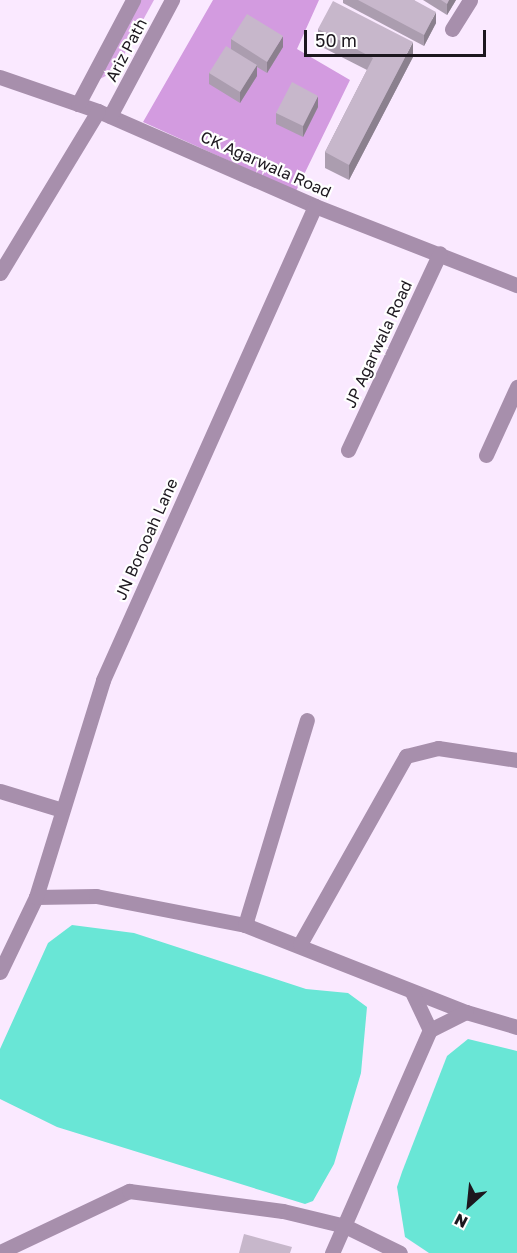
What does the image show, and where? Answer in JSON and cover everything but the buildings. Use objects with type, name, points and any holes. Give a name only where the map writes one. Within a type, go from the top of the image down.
[{"type":"street","name":"Ariz Path","points":[[78,104],[133,0]]},
{"type":"street","name":"Ariz Path","points":[[0,273],[104,114],[172,0]]},
{"type":"street","points":[[452,29],[470,0]]},
{"type":"street","name":"CK Agarwala Road","points":[[0,77],[104,114],[315,206],[517,285]]},
{"type":"street","name":"JN Borooah Lane","points":[[0,972],[36,897],[103,680],[315,206]]},
{"type":"street","name":"JP Agarwala Road","points":[[348,450],[440,253]]},
{"type":"street","points":[[486,455],[517,387]]},
{"type":"street","points":[[245,925],[307,720]]},
{"type":"street","points":[[300,944],[406,756],[438,748],[517,760]]},
{"type":"street","points":[[0,791],[63,810]]},
{"type":"street","points":[[36,897],[96,896],[245,925],[300,944],[412,992],[466,1012],[517,1026]]},
{"type":"street","points":[[412,992],[430,1030]]},
{"type":"street","points":[[332,1253],[430,1030],[466,1012]]},
{"type":"street","points":[[0,1252],[129,1191],[283,1210],[345,1226],[400,1253]]},
{"type":"shaded area","points":[[141,0],[154,0],[115,71],[98,80]]},
{"type":"shaded area","points":[[213,0],[319,0],[297,49],[350,80],[296,191],[143,122]]},
{"type":"shaded area","points":[[72,925],[134,933],[306,989],[348,993],[367,1007],[361,1073],[334,1164],[313,1201],[305,1204],[57,1127],[0,1099],[0,1049],[48,943]]},
{"type":"shaded area","points":[[468,1039],[517,1051],[517,1253],[429,1253],[405,1237],[397,1187],[447,1056]]}]
